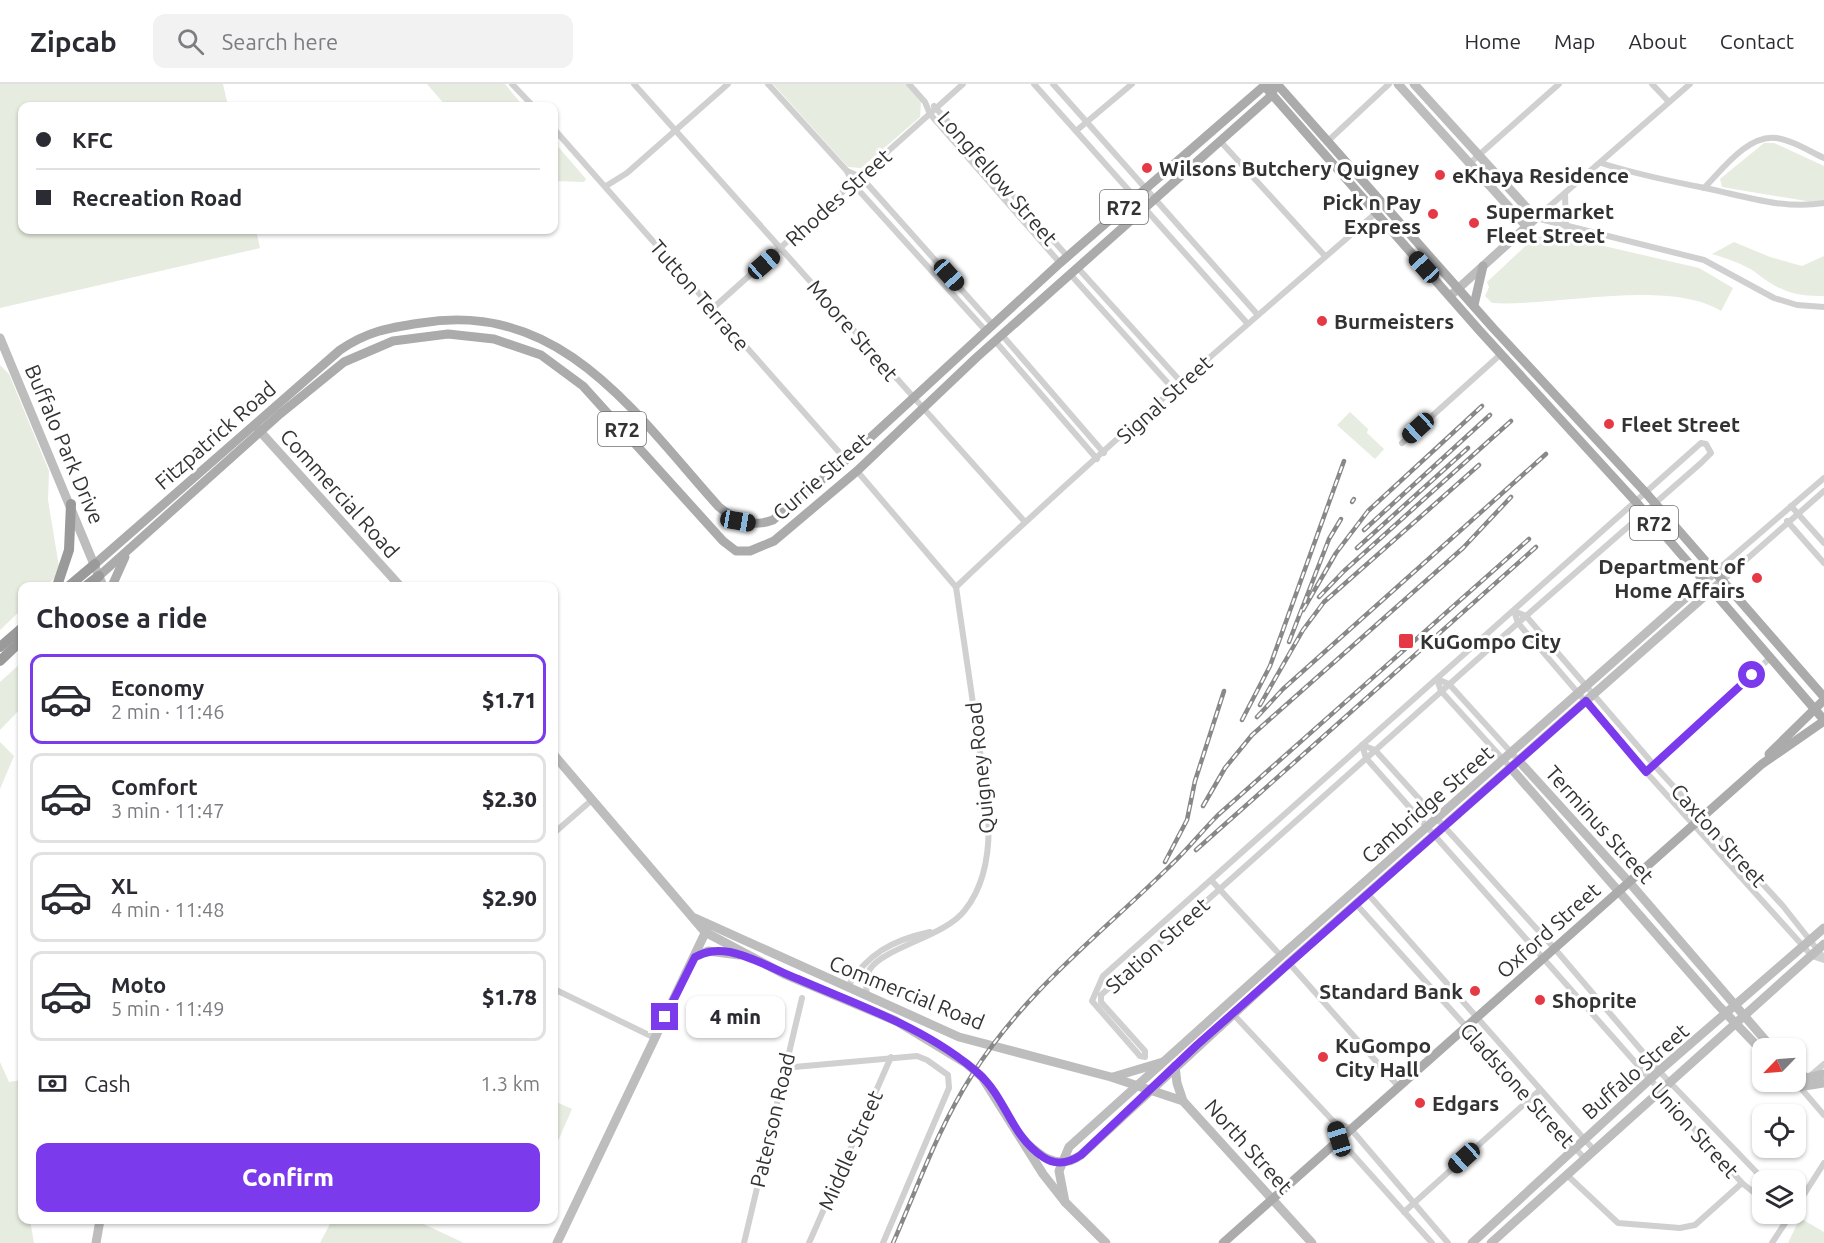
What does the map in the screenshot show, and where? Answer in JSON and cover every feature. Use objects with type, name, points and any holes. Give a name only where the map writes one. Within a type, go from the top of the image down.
[{"type":"highway","points":[[58,582],[69,550],[70,504]]},
{"type":"highway","name":"R72","points":[[74,582],[95,564]]},
{"type":"highway","points":[[0,647],[18,631]]},
{"type":"highway","points":[[0,661],[18,644]]},
{"type":"main road","name":"R72","points":[[1270,84],[1328,141],[1493,328],[1646,493],[1724,580],[1824,699]]},
{"type":"main road","name":"R72","points":[[1270,84],[1272,95],[1479,330],[1592,452],[1772,656],[1824,721]]},
{"type":"main road","name":"Currie Street","points":[[361,336],[373,331],[436,321],[474,320],[526,330],[573,356],[615,392],[719,507],[738,521],[759,525],[773,520],[846,460],[1064,260],[1270,84]]},
{"type":"main road","name":"Currie Street","points":[[344,362],[393,341],[448,334],[494,339],[541,355],[583,386],[723,541],[736,551],[750,551],[774,541],[857,471],[921,408],[1272,95]]},
{"type":"main road","points":[[1411,252],[1420,244]]},
{"type":"main road","points":[[1475,307],[1483,266]]},
{"type":"main road","name":"Fitzpatrick Road","points":[[95,564],[253,424],[361,336]]},
{"type":"main road","name":"Fitzpatrick Road","points":[[101,581],[127,552],[261,432],[344,362]]},
{"type":"main road","points":[[1592,452],[1601,444]]},
{"type":"main road","points":[[113,582],[127,552]]},
{"type":"main road","name":"Oxford Street","points":[[1223,1243],[1762,764],[1824,699]]},
{"type":"main road","name":"Oxford Street","points":[[1762,764],[1824,721]]},
{"type":"street","points":[[512,84],[528,102]]},
{"type":"street","name":"Moore Street","points":[[634,84],[1024,522]]},
{"type":"street","points":[[606,186],[627,173],[728,84]]},
{"type":"street","points":[[768,84],[847,171],[853,184],[989,328]]},
{"type":"street","name":"Longfellow Street","points":[[909,84],[925,102],[930,114],[1064,260]]},
{"type":"street","name":"Rhodes Street","points":[[712,309],[963,84]]},
{"type":"street","points":[[1034,84],[1247,323]]},
{"type":"street","points":[[1053,84],[1257,314]]},
{"type":"street","points":[[1076,131],[1132,84]]},
{"type":"street","points":[[1328,141],[1389,84]]},
{"type":"street","points":[[1398,84],[1527,226]]},
{"type":"street","points":[[1470,163],[1559,84]]},
{"type":"street","points":[[1652,84],[1669,102]]},
{"type":"street","points":[[1450,296],[1690,84]]},
{"type":"street","points":[[1408,95],[1417,85],[1536,218],[1704,260],[1774,298],[1797,305],[1824,307]]},
{"type":"street","name":"Longfellow Street","points":[[925,102],[937,108],[1064,260]]},
{"type":"street","name":"Tutton Terrace","points":[[558,133],[846,460]]},
{"type":"street","points":[[1704,188],[1741,152],[1766,138],[1790,142],[1824,158]]},
{"type":"street","points":[[1221,142],[1324,256]]},
{"type":"street","points":[[1601,163],[1636,174],[1791,205],[1824,203]]},
{"type":"street","points":[[847,171],[861,177],[989,328]]},
{"type":"street","points":[[1565,193],[1566,227]]},
{"type":"street","name":"Signal Street","points":[[956,587],[1024,522],[1175,391],[1257,314],[1376,213]]},
{"type":"street","points":[[1074,270],[1182,383]]},
{"type":"street","points":[[1074,270],[1175,391]]},
{"type":"street","name":"Buffalo Park Drive","points":[[0,338],[101,581]]},
{"type":"street","points":[[999,338],[1104,453]]},
{"type":"street","points":[[999,338],[1097,459]]},
{"type":"street","points":[[1401,443],[1501,354]]},
{"type":"street","name":"Commercial Road","points":[[253,424],[396,582]]},
{"type":"street","name":"Station Street","points":[[1701,443],[1708,447],[1710,454],[1654,502],[1100,996],[1101,1002],[1145,1051],[1146,1055],[1142,1057],[1094,1005],[1093,996],[1105,974],[1701,443]]},
{"type":"street","points":[[857,471],[956,587]]},
{"type":"street","name":"Cambridge Street","points":[[1061,1162],[1068,1162],[1081,1155],[1281,956],[1431,831],[1515,757],[1716,571],[1824,477]]},
{"type":"street","name":"Cambridge Street","points":[[1591,689],[1724,580],[1824,491]]},
{"type":"street","points":[[1791,506],[1824,543]]},
{"type":"street","points":[[1782,515],[1824,563]]},
{"type":"street","name":"Quigney Road","points":[[867,996],[866,983],[870,969],[884,958],[937,930],[964,911],[977,889],[986,860],[989,830],[987,799],[956,587]]},
{"type":"street","name":"Caxton Street","points":[[1514,611],[1526,616],[1654,765],[1811,939],[1824,959]]},
{"type":"street","name":"Caxton Street","points":[[1514,611],[1518,623],[1693,825],[1804,946],[1818,950]]},
{"type":"street","points":[[1646,772],[1772,656]]},
{"type":"street","name":"Terminus Street","points":[[1437,678],[1449,684],[1629,882],[1763,1038]]},
{"type":"street","name":"Terminus Street","points":[[1437,678],[1441,691],[1752,1041]]},
{"type":"street","points":[[1396,715],[1404,724]]},
{"type":"street","name":"Union Street","points":[[1362,745],[1375,750],[1555,949],[1659,1071],[1754,1170]]},
{"type":"street","name":"Union Street","points":[[1362,745],[1366,758],[1650,1080],[1742,1183],[1752,1191]]},
{"type":"street","name":"Commercial Road","points":[[558,760],[693,918],[750,957],[896,1021],[967,1064],[982,1077],[1021,1138]]},
{"type":"street","points":[[558,830],[593,800]]},
{"type":"street","name":"Cambridge Street","points":[[1061,1162],[1070,1147],[1139,1086],[1233,1014],[1368,894],[1431,831]]},
{"type":"street","points":[[1212,881],[1281,956]]},
{"type":"street","name":"Gladstone Street","points":[[1368,894],[1475,1018],[1594,1150]]},
{"type":"street","name":"Gladstone Street","points":[[1356,904],[1585,1159]]},
{"type":"street","points":[[557,1243],[707,928]]},
{"type":"street","name":"Commercial Road","points":[[707,928],[959,1037],[1149,1089]]},
{"type":"street","name":"Buffalo Street","points":[[1472,1243],[1659,1071],[1736,1007],[1824,928]]},
{"type":"street","name":"Quigney Road","points":[[847,988],[870,957],[904,938],[937,930]]},
{"type":"street","name":"Buffalo Street","points":[[1491,1243],[1818,950]]},
{"type":"street","points":[[695,957],[714,951],[750,957]]},
{"type":"street","points":[[1289,963],[1398,1086]]},
{"type":"street","points":[[558,990],[655,1038]]},
{"type":"street","name":"Paterson Road","points":[[744,1243],[783,1068],[802,998]]},
{"type":"street","points":[[1233,1014],[1334,1122],[1350,1128],[1448,1243]]},
{"type":"street","points":[[783,1068],[917,1056],[943,1070],[950,1083],[883,1243]]},
{"type":"street","name":"Middle Street","points":[[808,1243],[891,1057]]},
{"type":"street","points":[[1111,1077],[1171,1063],[1183,1101]]},
{"type":"street","points":[[1808,1078],[1824,1064]]},
{"type":"street","points":[[1808,1078],[1824,1074]]},
{"type":"street","points":[[1806,1084],[1824,1083]]},
{"type":"street","name":"North Street","points":[[1149,1089],[1183,1101],[1312,1243]]},
{"type":"street","points":[[1404,1212],[1540,1090]]},
{"type":"street","points":[[1802,1092],[1824,1115]]},
{"type":"street","points":[[1334,1122],[1339,1139],[1432,1243]]},
{"type":"street","points":[[1021,1138],[1045,1158],[1061,1162],[1059,1172],[1065,1202]]},
{"type":"street","points":[[1021,1138],[1030,1157],[1065,1202],[1106,1243]]},
{"type":"street","points":[[1806,1191],[1824,1163]]},
{"type":"street","points":[[1568,1176],[1618,1223],[1680,1228],[1695,1225],[1742,1183]]},
{"type":"street","points":[[96,1243],[99,1224]]},
{"type":"street","points":[[1772,1243],[1782,1224]]},
{"type":"shaded area","points":[[0,84],[223,84],[227,102],[18,102],[18,234],[257,234],[260,248],[0,308]]},
{"type":"shaded area","points":[[427,84],[505,84],[520,102],[443,102]]},
{"type":"shaded area","points":[[773,84],[906,84],[921,101],[920,117],[861,168],[848,167]]},
{"type":"shaded area","points":[[1764,143],[1774,143],[1824,166],[1824,200],[1812,202],[1722,187],[1720,179]]},
{"type":"shaded area","points":[[558,147],[586,179],[584,182],[558,181]]},
{"type":"shaded area","points":[[1565,237],[1699,268],[1733,288],[1721,311],[1698,301],[1671,296],[1610,296],[1492,303],[1485,296],[1489,287],[1487,282],[1534,238]]},
{"type":"shaded area","points":[[1734,242],[1770,257],[1802,266],[1824,256],[1824,296],[1795,294],[1779,288],[1745,266],[1712,254]]},
{"type":"shaded area","points":[[0,365],[9,374],[49,471],[48,500],[60,573],[50,582],[18,582],[18,613],[0,630]]},
{"type":"shaded area","points":[[1350,412],[1384,449],[1375,459],[1337,425]]},
{"type":"shaded area","points":[[18,666],[18,711],[0,730],[0,682]]},
{"type":"shaded area","points":[[0,742],[14,756],[0,789]]},
{"type":"shaded area","points":[[0,1062],[9,1082],[18,1081],[18,1224],[31,1224],[34,1243],[0,1243]]},
{"type":"shaded area","points":[[558,1103],[572,1109],[558,1141]]},
{"type":"shaded area","points":[[1806,1222],[1824,1232],[1824,1243],[1788,1243],[1797,1224],[1806,1224]]},
{"type":"shaded area","points":[[330,1224],[424,1224],[464,1243],[320,1243]]},
{"type":"railway","points":[[1303,610],[1336,553],[1368,511],[1482,406]]},
{"type":"railway","points":[[1364,530],[1490,415]]},
{"type":"railway","points":[[1319,597],[1344,571],[1511,421]]},
{"type":"railway","points":[[1357,548],[1468,448]]},
{"type":"railway","points":[[1257,717],[1283,689],[1546,454]]},
{"type":"railway","points":[[1242,720],[1270,666],[1344,461]]},
{"type":"railway","points":[[1260,705],[1303,630],[1324,602],[1479,465]]},
{"type":"railway","points":[[1203,806],[1225,768],[1252,735],[1463,548],[1511,497]]},
{"type":"railway","points":[[1289,642],[1329,539],[1341,519]]},
{"type":"railway","points":[[893,1243],[929,1158],[960,1095],[993,1045],[1016,1016],[1066,964],[1177,859],[1218,815],[1529,539]]},
{"type":"railway","points":[[1196,850],[1536,547]]},
{"type":"railway","points":[[1165,862],[1187,820],[1195,781],[1224,691]]},
{"type":"place","name":"Wilsons Butchery Quigney","points":[[1147,168]]},
{"type":"place","name":"eKhaya Residence","points":[[1440,175]]},
{"type":"place","name":"Pick n Pay Express","points":[[1433,214]]},
{"type":"place","name":"Supermarket Fleet Street","points":[[1474,223]]},
{"type":"place","name":"Burmeisters","points":[[1322,321]]},
{"type":"place","name":"Fleet Street","points":[[1609,424]]},
{"type":"place","name":"Department of Home Affairs","points":[[1757,578]]},
{"type":"place","name":"KuGompo City","points":[[1406,641]]},
{"type":"place","name":"Standard Bank","points":[[1475,991]]},
{"type":"place","name":"Shoprite","points":[[1540,1000]]},
{"type":"place","name":"KuGompo City Hall","points":[[1323,1057]]},
{"type":"place","name":"Edgars","points":[[1420,1103]]},
{"type":"route","points":[[665,1017],[695,957],[708,951],[714,951],[750,957],[784,974],[896,1021],[924,1036],[967,1064],[982,1077],[1021,1138],[1033,1150],[1053,1162],[1068,1162],[1081,1155],[1197,1045],[1586,701],[1646,772],[1752,675]]}]
